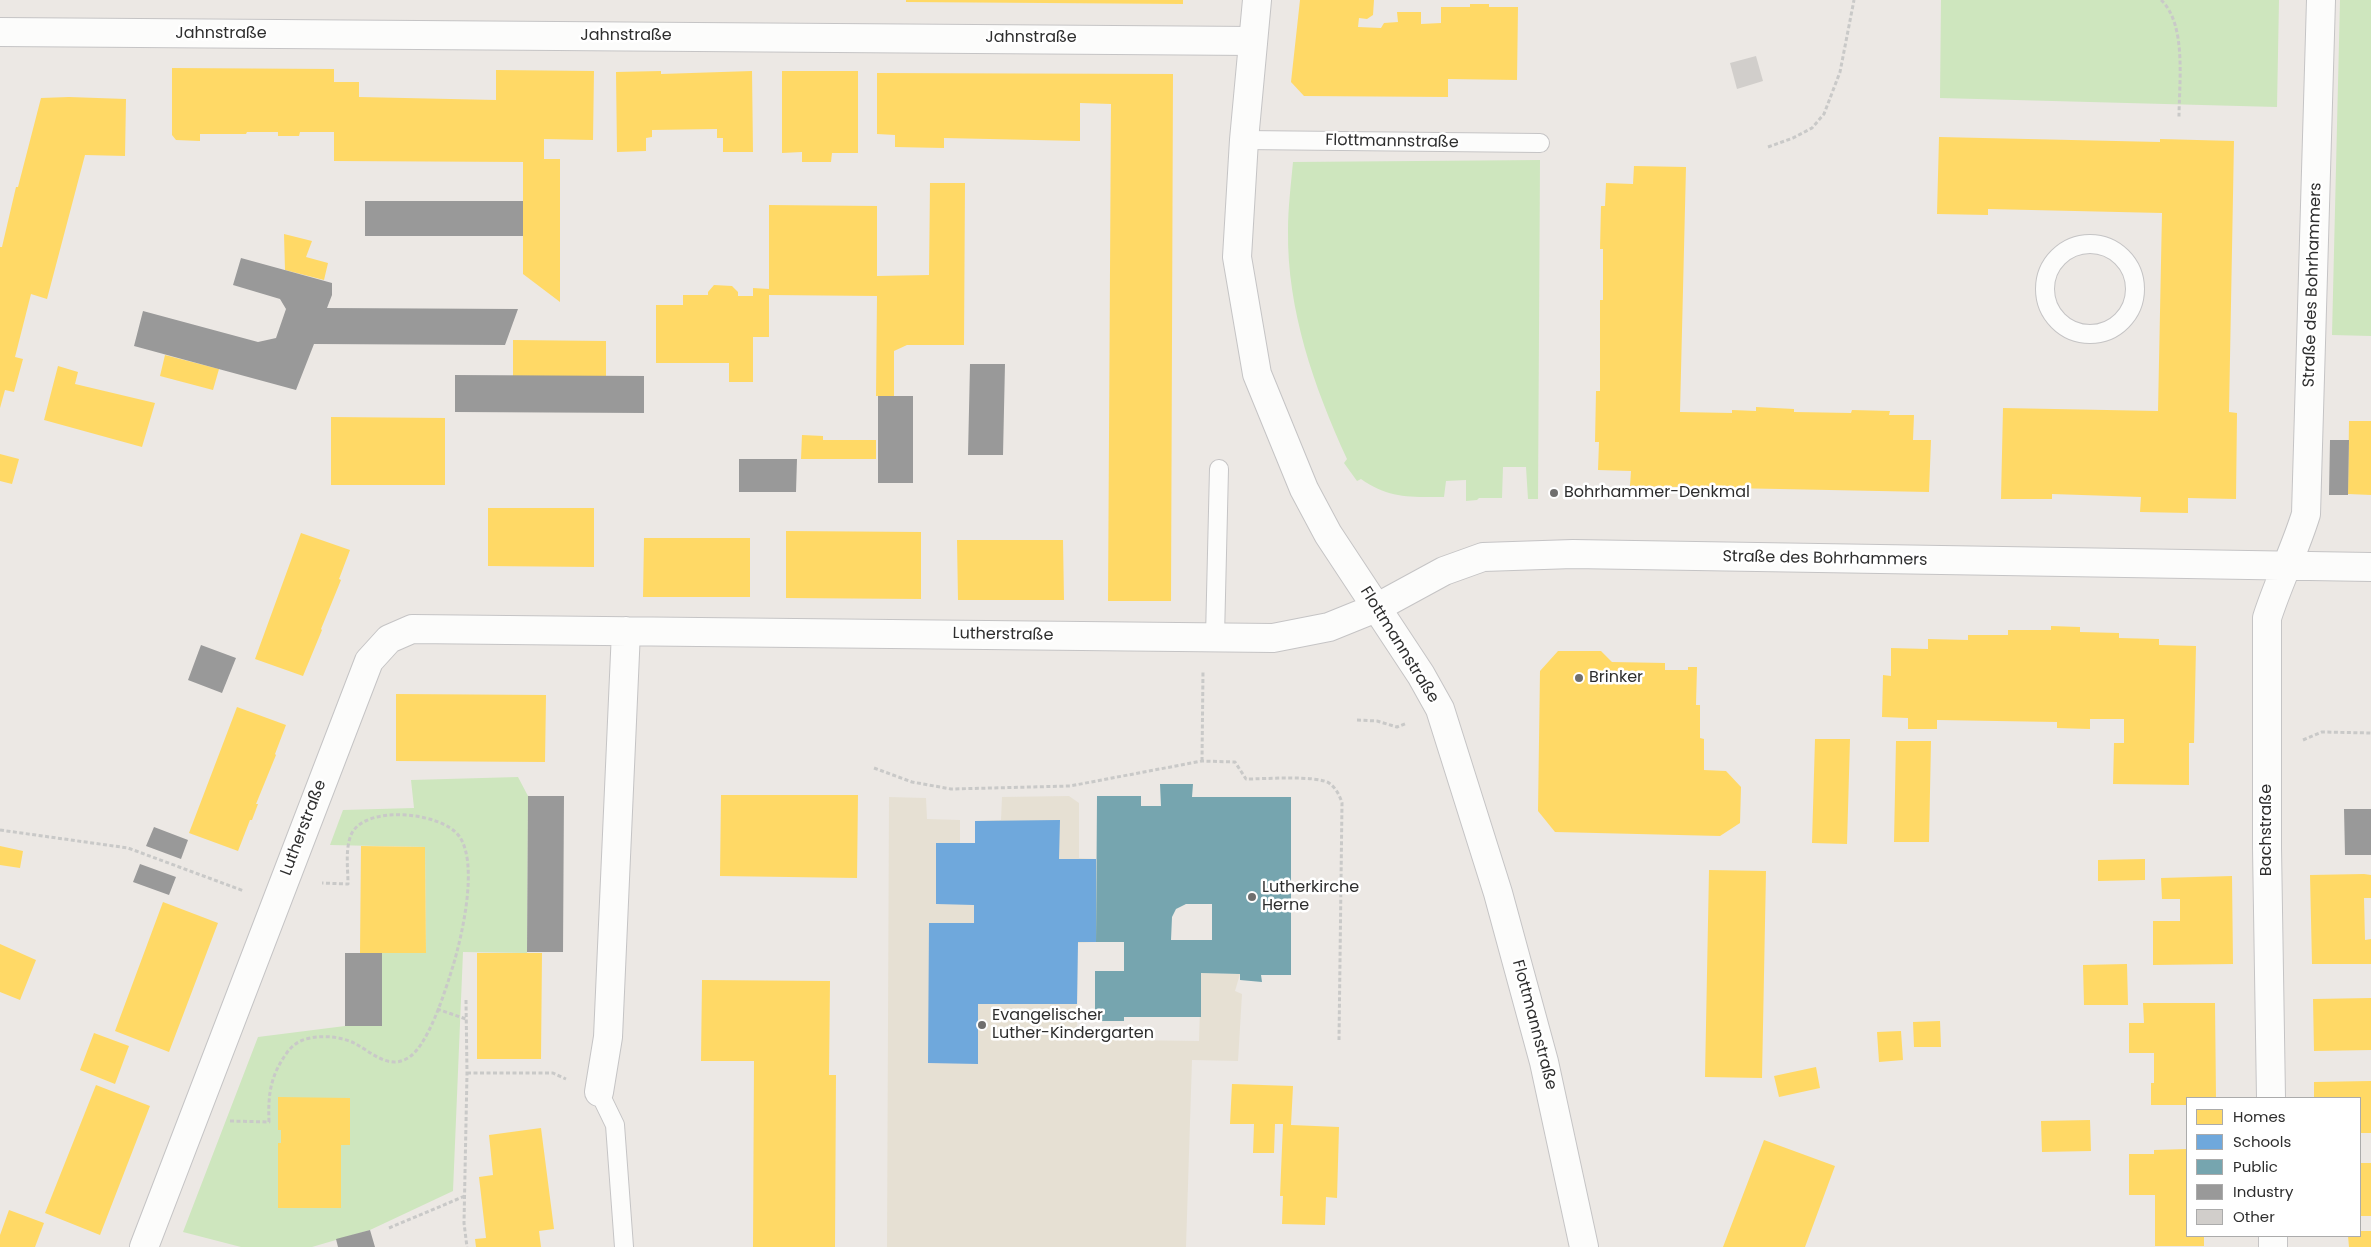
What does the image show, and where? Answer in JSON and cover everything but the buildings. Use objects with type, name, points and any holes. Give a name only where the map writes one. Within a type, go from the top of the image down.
[{"type":"street","name":"Flottmannstraße","points":[[1257,0],[1244,140],[1237,257],[1257,374],[1304,489],[1328,534],[1421,675],[1440,709],[1498,893],[1542,1053],[1575,1198],[1584,1247]]},
{"type":"street","name":"Straße des Bohrhammers","points":[[2287,566],[2306,514],[2321,0]]},
{"type":"street","name":"Jahnstraße","points":[[0,32],[1253,41]]},
{"type":"street","name":"Straße des Bohrhammers","points":[[1376,608],[1444,570],[1483,557],[1573,554],[2371,567]]},
{"type":"street","name":"Bachstraße","points":[[2271,1097],[2267,850],[2267,618],[2287,566]]},
{"type":"street","name":"Lutherstraße","points":[[144,1247],[369,661],[389,640],[412,629],[1273,638],[1329,627],[1376,608]]},
{"type":"street","points":[[599,1092],[608,1037],[626,631]]},
{"type":"lane","name":"Flottmannstraße","points":[[1244,140],[1540,144]]},
{"type":"lane","points":[[2085,244],[2100,245],[2114,251],[2125,261],[2132,274],[2135,288],[2129,310],[2115,327],[2102,333],[2087,334],[2073,331],[2060,323],[2050,312],[2046,298],[2045,283],[2049,269],[2058,257],[2070,248],[2085,244]]},
{"type":"lane","points":[[1215,637],[1219,469]]},
{"type":"lane","points":[[599,1092],[615,1125],[624,1247]]},
{"type":"path","points":[[1768,147],[1793,138],[1812,128],[1824,114],[1840,72],[1854,0]]},
{"type":"path","points":[[2161,0],[2174,19],[2178,37],[2179,117]]},
{"type":"path","points":[[1202,761],[1203,674]]},
{"type":"path","points":[[1357,720],[1377,720],[1397,727],[1415,720]]},
{"type":"path","points":[[2267,742],[2299,742],[2322,732],[2371,733]]},
{"type":"path","points":[[874,768],[912,782],[951,789],[1070,786],[1202,761],[1235,762],[1246,779],[1318,779],[1330,784],[1339,794],[1342,803],[1339,1040]]},
{"type":"path","points":[[268,1122],[268,1091],[279,1065],[290,1048],[302,1040],[320,1036],[337,1037],[392,1062],[406,1060],[417,1050],[437,1009],[453,967],[464,923],[468,890],[466,856],[460,837],[450,827],[432,819],[382,815],[369,818],[357,826],[351,835],[348,846],[348,884]]},
{"type":"path","points":[[0,830],[128,848],[275,903]]},
{"type":"path","points":[[466,1000],[468,1073],[465,1196],[466,1247]]},
{"type":"path","points":[[437,1009],[466,1019]]},
{"type":"path","points":[[468,1073],[553,1074],[599,1092]]},
{"type":"path","points":[[389,1228],[465,1196]]},
{"type":"shaded area","name":"Evangelischer Luther-Kindergarten","points":[[1069,796],[1079,803],[1079,858],[1096,859],[1096,942],[1078,943],[1077,1033],[1126,1033],[1126,1040],[1199,1041],[1201,973],[1240,974],[1235,991],[1242,994],[1238,1061],[1192,1060],[1186,1247],[887,1247],[889,797],[926,798],[927,819],[960,820],[960,843],[975,843],[975,821],[1001,820],[1002,797]]},
{"type":"green space","points":[[1941,0],[2279,0],[2277,107],[1940,98]]},
{"type":"green space","points":[[2340,0],[2371,0],[2371,336],[2332,335]]},
{"type":"green space","points":[[1540,160],[1538,499],[1528,499],[1526,467],[1503,467],[1502,498],[1479,498],[1466,501],[1466,480],[1446,481],[1444,497],[1401,496],[1371,486],[1361,479],[1357,481],[1344,463],[1347,459],[1314,376],[1305,348],[1292,290],[1288,231],[1293,162]]},
{"type":"green space","points":[[518,777],[528,796],[527,953],[463,952],[453,1191],[370,1230],[312,1247],[241,1247],[183,1232],[258,1037],[345,1026],[382,1026],[382,953],[426,953],[425,847],[330,845],[343,810],[414,808],[411,780]]},
{"type":"place","name":"Bohrhammer-Denkmal","points":[[1554,493]]},
{"type":"place","name":"Brinker","points":[[1579,678]]},
{"type":"place","name":"Lutherkirche Herne","points":[[1252,897]]},
{"type":"place","name":"Evangelischer Luther-Kindergarten","points":[[982,1025]]}]
